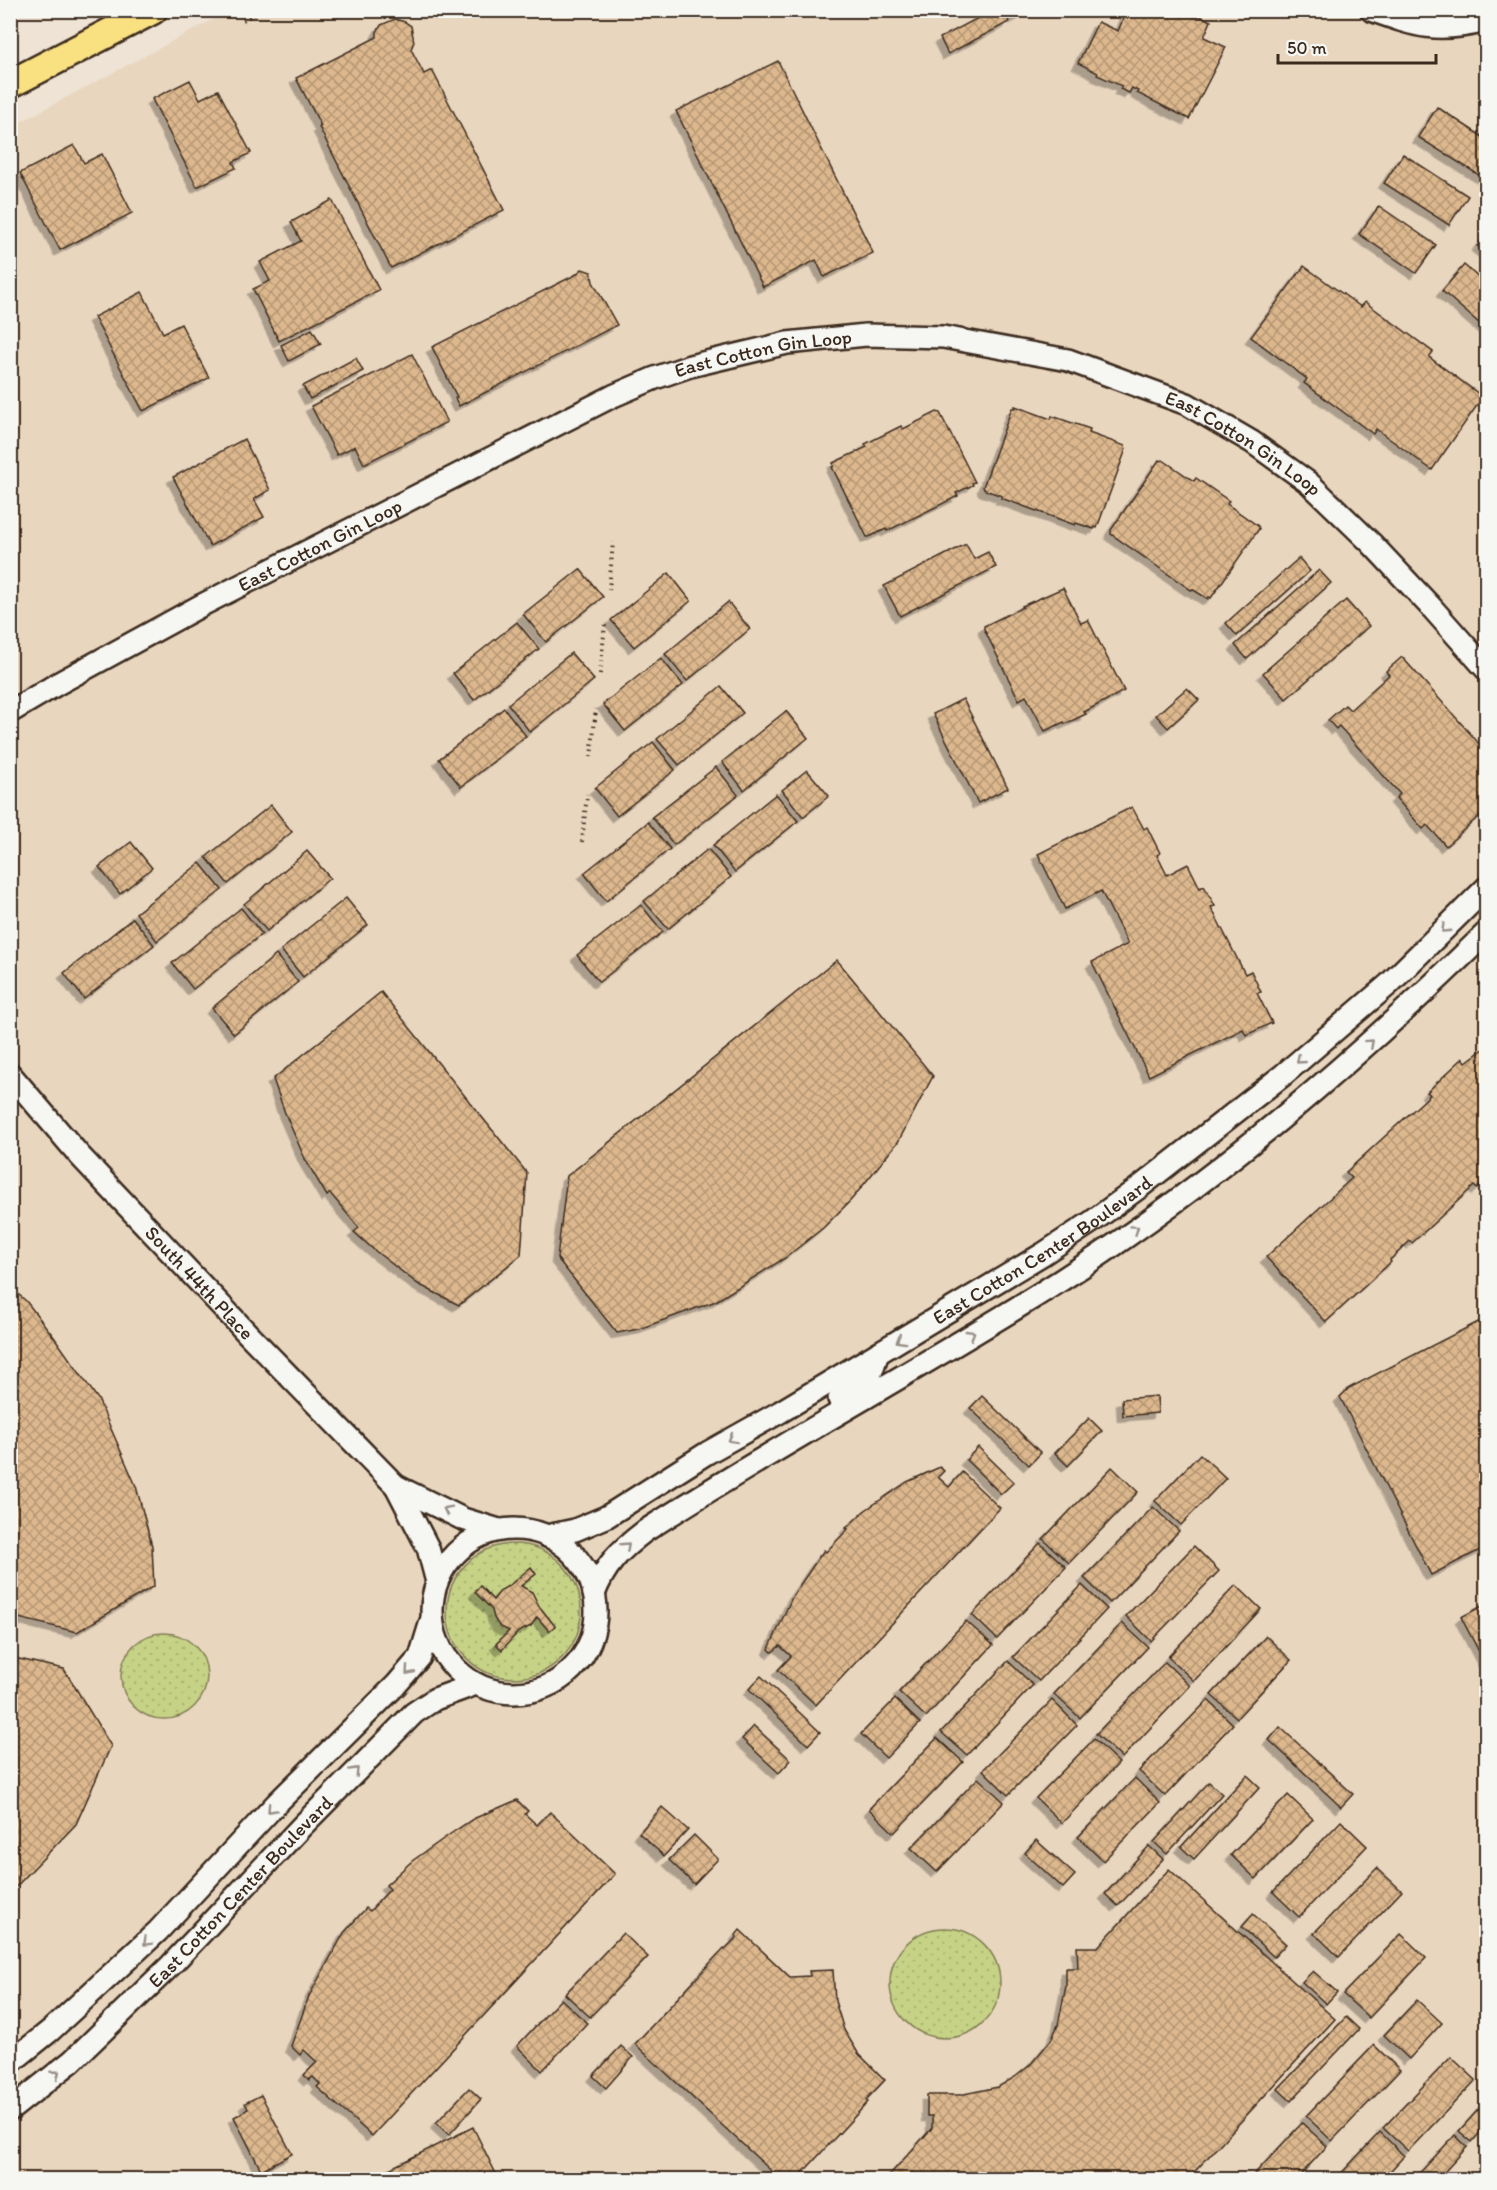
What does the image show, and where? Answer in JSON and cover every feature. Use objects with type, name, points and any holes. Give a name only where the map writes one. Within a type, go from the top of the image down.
[{"type":"main road","points":[[10,84],[123,17],[153,10]]},
{"type":"street","points":[[1371,10],[1433,29],[1457,28],[1486,21]]},
{"type":"street","name":"East Cotton Gin Loop","points":[[10,712],[202,605],[613,396],[690,366],[787,343],[866,335],[943,337],[1068,360],[1187,404],[1252,442],[1309,483],[1387,560],[1486,669]]},
{"type":"street","name":"East Cotton Center Boulevard","points":[[548,1536],[575,1530],[606,1517],[707,1453],[1043,1254],[1142,1186],[1283,1075],[1389,984],[1486,888]]},
{"type":"street","name":"East Cotton Center Boulevard","points":[[594,1594],[606,1569],[629,1543],[677,1510],[1060,1280],[1157,1213],[1305,1100],[1410,1007],[1486,933]]},
{"type":"street","name":"South 44th Place","points":[[10,1074],[95,1172],[396,1486],[428,1548],[436,1582]]},
{"type":"street","points":[[734,1476],[768,1438],[859,1386],[872,1373],[878,1353]]},
{"type":"street","name":"South 44th Place","points":[[396,1486],[463,1519],[499,1530]]},
{"type":"street","name":"East Cotton Center Boulevard","points":[[521,1529],[548,1536],[564,1546],[579,1560],[587,1573],[594,1594],[596,1618],[586,1649],[564,1676],[546,1686],[517,1693],[496,1691],[477,1684],[462,1675],[446,1658],[439,1646],[432,1618],[432,1600],[436,1582],[447,1563],[458,1551],[483,1535],[499,1530],[521,1529]]},
{"type":"street","name":"East Cotton Center Boulevard","points":[[10,2063],[51,2030],[158,1931],[276,1804],[396,1685],[420,1657],[432,1618]]},
{"type":"street","name":"East Cotton Center Boulevard","points":[[10,2110],[72,2061],[171,1965],[393,1732],[414,1713],[435,1699],[477,1684]]},
{"type":"path","points":[[243,20],[260,11]]},
{"type":"path","points":[[609,590],[613,542]]},
{"type":"path","points":[[600,674],[604,626]]},
{"type":"path","points":[[591,757],[596,709]]},
{"type":"path","points":[[582,842],[587,794]]},
{"type":"shaded area","points":[[229,11],[1486,11],[1486,2179],[11,2180],[11,127]]},
{"type":"green space","points":[[514,1544],[540,1549],[562,1563],[576,1585],[581,1611],[576,1637],[562,1659],[540,1673],[514,1678],[488,1673],[466,1659],[452,1637],[447,1611],[452,1585],[466,1563],[488,1549]]},
{"type":"green space","points":[[164,1633],[188,1640],[200,1652],[207,1676],[200,1700],[188,1712],[164,1719],[140,1712],[128,1700],[121,1676],[128,1652],[140,1640]]},
{"type":"green space","points":[[945,1928],[966,1933],[984,1944],[995,1962],[1000,1983],[995,2004],[984,2022],[966,2033],[945,2038],[924,2033],[906,2022],[895,2004],[890,1983],[895,1962],[906,1944],[924,1933]]},
{"type":"building","points":[[993,10],[1003,10],[1009,22],[948,54],[940,38]]},
{"type":"building","points":[[1011,10],[1030,10],[1015,18]]},
{"type":"building","points":[[1127,10],[1187,10],[1211,21],[1204,37],[1226,47],[1189,119],[1137,93],[1138,91],[1132,88],[1129,93],[1120,89],[1122,86],[1097,75],[1098,73],[1078,63],[1098,22],[1118,31]]},
{"type":"building","points":[[395,19],[411,26],[414,42],[411,49],[424,74],[432,70],[504,210],[391,268],[296,78],[377,37],[381,25]]},
{"type":"building","points":[[778,61],[873,253],[824,277],[816,260],[763,287],[676,111]]},
{"type":"building","points":[[190,80],[200,99],[218,90],[251,153],[233,162],[236,168],[197,187],[152,99]]},
{"type":"building","points":[[1437,107],[1486,139],[1486,170],[1482,177],[1418,137]]},
{"type":"building","points":[[74,145],[84,163],[102,154],[132,213],[60,250],[20,173]]},
{"type":"building","points":[[1403,154],[1468,196],[1449,225],[1384,183]]},
{"type":"building","points":[[332,200],[379,290],[279,341],[253,289],[270,281],[260,262],[301,241],[291,222]]},
{"type":"building","points":[[1379,206],[1436,245],[1416,273],[1359,234]]},
{"type":"building","points":[[1486,235],[1486,253],[1477,246]]},
{"type":"building","points":[[1464,265],[1486,284],[1486,329],[1442,291]]},
{"type":"building","points":[[1304,266],[1361,307],[1365,302],[1433,352],[1429,357],[1483,397],[1432,470],[1376,429],[1373,434],[1304,383],[1307,379],[1251,337]]},
{"type":"building","points":[[582,269],[591,272],[593,282],[617,325],[459,406],[455,398],[457,397],[432,347],[575,275]]},
{"type":"building","points":[[142,292],[163,333],[181,324],[209,378],[143,411],[94,317]]},
{"type":"building","points":[[312,329],[321,344],[289,361],[281,345]]},
{"type":"building","points":[[412,354],[447,422],[364,464],[355,446],[337,455],[311,406]]},
{"type":"building","points":[[356,358],[363,371],[310,399],[303,386]]},
{"type":"building","points":[[1015,406],[1051,419],[1052,416],[1090,429],[1089,433],[1125,446],[1126,449],[1097,528],[1076,523],[1075,525],[985,490],[983,487],[1012,408]]},
{"type":"building","points":[[937,412],[940,413],[975,482],[956,493],[958,496],[887,531],[886,529],[867,537],[832,467],[833,463],[867,447],[865,444],[901,426],[903,429]]},
{"type":"building","points":[[244,439],[270,490],[254,499],[264,517],[210,546],[173,477]]},
{"type":"building","points":[[1159,460],[1163,460],[1194,481],[1196,478],[1229,501],[1227,504],[1258,526],[1259,529],[1211,598],[1208,599],[1191,590],[1111,534],[1111,530]]},
{"type":"building","points":[[966,544],[974,559],[988,552],[996,567],[900,616],[884,586]]},
{"type":"building","points":[[1299,558],[1310,571],[1237,636],[1226,623]]},
{"type":"building","points":[[580,569],[603,597],[546,642],[523,614]]},
{"type":"building","points":[[1319,570],[1331,583],[1247,659],[1235,645]]},
{"type":"building","points":[[669,573],[691,601],[634,647],[611,620]]},
{"type":"building","points":[[1063,588],[1081,623],[1088,620],[1124,691],[1084,712],[1086,714],[1045,731],[1026,696],[1019,700],[984,626]]},
{"type":"building","points":[[1346,600],[1369,626],[1286,699],[1263,673]]},
{"type":"building","points":[[728,602],[750,629],[687,681],[665,654]]},
{"type":"building","points":[[517,622],[539,649],[474,700],[453,673]]},
{"type":"building","points":[[571,653],[594,680],[530,732],[508,704]]},
{"type":"building","points":[[1402,657],[1483,748],[1486,745],[1486,810],[1446,846],[1427,825],[1423,829],[1396,798],[1400,794],[1339,726],[1336,729],[1328,720],[1345,705],[1350,710],[1389,675],[1386,671]]},
{"type":"building","points":[[661,658],[683,685],[625,731],[603,704]]},
{"type":"building","points":[[721,686],[743,713],[679,765],[657,739]]},
{"type":"building","points":[[1187,688],[1199,700],[1168,728],[1156,715]]},
{"type":"building","points":[[963,699],[1008,788],[978,803],[933,714]]},
{"type":"building","points":[[504,708],[526,736],[461,787],[439,759]]},
{"type":"building","points":[[786,711],[808,738],[744,790],[722,762]]},
{"type":"building","points":[[653,742],[675,770],[617,816],[595,788]]},
{"type":"building","points":[[716,767],[738,795],[674,845],[652,817]]},
{"type":"building","points":[[807,770],[829,796],[803,817],[782,790]]},
{"type":"building","points":[[776,794],[798,821],[735,872],[713,845]]},
{"type":"building","points":[[271,805],[292,832],[228,884],[206,857]]},
{"type":"building","points":[[1132,807],[1144,829],[1147,827],[1160,853],[1157,855],[1167,875],[1188,864],[1200,888],[1204,886],[1215,906],[1211,907],[1245,974],[1251,971],[1261,992],[1257,993],[1272,1023],[1246,1035],[1243,1029],[1149,1076],[1092,962],[1128,944],[1101,891],[1065,909],[1038,854]]},
{"type":"building","points":[[648,822],[670,849],[606,901],[584,873]]},
{"type":"building","points":[[131,842],[152,868],[120,894],[99,867]]},
{"type":"building","points":[[708,849],[731,877],[668,929],[644,901]]},
{"type":"building","points":[[307,851],[330,878],[267,931],[244,904]]},
{"type":"building","points":[[200,863],[222,890],[157,941],[136,913]]},
{"type":"building","points":[[346,898],[368,925],[303,977],[281,950]]},
{"type":"building","points":[[641,905],[663,932],[599,982],[577,955]]},
{"type":"building","points":[[241,908],[262,934],[193,989],[172,963]]},
{"type":"building","points":[[133,918],[154,945],[84,999],[64,973]]},
{"type":"building","points":[[276,955],[298,982],[234,1034],[212,1008]]},
{"type":"building","points":[[837,960],[933,1076],[898,1142],[852,1199],[823,1228],[785,1258],[716,1301],[639,1329],[617,1333],[557,1258],[567,1176]]},
{"type":"building","points":[[381,992],[527,1173],[521,1255],[459,1305],[418,1284],[354,1232],[359,1228],[330,1193],[327,1196],[305,1159],[273,1079]]},
{"type":"building","points":[[1486,1047],[1486,1180],[1477,1189],[1474,1186],[1412,1243],[1410,1241],[1390,1260],[1391,1262],[1326,1322],[1266,1257],[1352,1178],[1346,1172],[1430,1095],[1427,1092],[1463,1058],[1466,1062]]},
{"type":"building","points":[[10,1287],[26,1301],[98,1399],[136,1486],[152,1546],[154,1586],[77,1632],[10,1616]]},
{"type":"building","points":[[1486,1318],[1486,1547],[1431,1575],[1340,1397],[1349,1388]]},
{"type":"building","points":[[982,1396],[1041,1453],[1029,1465],[970,1408]]},
{"type":"building","points":[[1157,1396],[1158,1413],[1123,1416],[1122,1399]]},
{"type":"building","points":[[1089,1418],[1102,1431],[1068,1466],[1055,1453]]},
{"type":"building","points":[[978,1447],[1014,1482],[1001,1494],[966,1460]]},
{"type":"building","points":[[1200,1454],[1226,1478],[1181,1525],[1155,1501]]},
{"type":"building","points":[[940,1467],[944,1471],[938,1477],[949,1487],[962,1472],[1000,1508],[816,1705],[778,1670],[791,1656],[780,1646],[772,1652],[769,1649],[793,1595],[824,1550],[826,1552],[864,1511],[907,1482]]},
{"type":"building","points":[[1112,1467],[1138,1492],[1069,1563],[1043,1539]]},
{"type":"building","points":[[1153,1507],[1179,1531],[1110,1603],[1084,1578]]},
{"type":"building","points":[[1040,1543],[1066,1567],[997,1639],[972,1615]]},
{"type":"building","points":[[1194,1546],[1219,1571],[1151,1641],[1126,1616]]},
{"type":"building","points":[[531,1567],[536,1574],[521,1586],[532,1592],[539,1606],[555,1626],[549,1631],[537,1617],[531,1626],[518,1632],[502,1650],[496,1644],[509,1631],[499,1626],[492,1610],[475,1592],[480,1586],[493,1600],[501,1590]]},
{"type":"building","points":[[1082,1585],[1107,1609],[1039,1681],[1013,1657]]},
{"type":"building","points":[[1236,1585],[1261,1609],[1194,1681],[1168,1657]]},
{"type":"building","points":[[1486,1604],[1486,1665],[1461,1617]]},
{"type":"building","points":[[966,1621],[993,1645],[926,1717],[899,1692]]},
{"type":"building","points":[[1122,1623],[1148,1647],[1080,1718],[1054,1694]]},
{"type":"building","points":[[1266,1636],[1291,1660],[1237,1718],[1211,1695]]},
{"type":"building","points":[[10,1657],[64,1669],[111,1746],[76,1824],[10,1893]]},
{"type":"building","points":[[1008,1661],[1033,1685],[967,1755],[941,1732]]},
{"type":"building","points":[[1165,1662],[1190,1686],[1122,1758],[1096,1734]]},
{"type":"building","points":[[761,1676],[820,1732],[808,1745],[749,1689]]},
{"type":"building","points":[[895,1699],[920,1723],[886,1758],[861,1734]]},
{"type":"building","points":[[1052,1700],[1077,1725],[1008,1795],[983,1770]]},
{"type":"building","points":[[1208,1700],[1233,1724],[1165,1796],[1139,1771]]},
{"type":"building","points":[[754,1726],[791,1760],[779,1773],[742,1739]]},
{"type":"building","points":[[1280,1727],[1353,1794],[1341,1807],[1269,1740]]},
{"type":"building","points":[[937,1738],[963,1762],[894,1833],[869,1809]]},
{"type":"building","points":[[1094,1739],[1119,1763],[1062,1823],[1036,1798]]},
{"type":"building","points":[[1247,1775],[1260,1787],[1194,1859],[1181,1847]]},
{"type":"building","points":[[978,1778],[1004,1802],[937,1872],[911,1848]]},
{"type":"building","points":[[1135,1778],[1160,1803],[1103,1861],[1078,1837]]},
{"type":"building","points":[[1209,1782],[1222,1794],[1167,1854],[1154,1842]]},
{"type":"building","points":[[1288,1795],[1313,1819],[1256,1879],[1231,1855]]},
{"type":"building","points":[[517,1800],[528,1811],[525,1814],[537,1825],[550,1812],[615,1874],[372,2136],[317,2087],[320,2084],[313,2077],[309,2080],[304,2075],[317,2062],[304,2050],[300,2055],[291,2046],[309,1996],[344,1933],[366,1908],[370,1911],[390,1889],[386,1885],[412,1861],[456,1830],[473,1819]]},
{"type":"building","points":[[662,1807],[688,1830],[664,1856],[639,1833]]},
{"type":"building","points":[[1341,1821],[1367,1846],[1299,1917],[1273,1892]]},
{"type":"building","points":[[694,1835],[718,1859],[694,1884],[669,1860]]},
{"type":"building","points":[[1036,1840],[1075,1875],[1063,1888],[1025,1853]]},
{"type":"building","points":[[1149,1846],[1163,1859],[1118,1906],[1105,1894]]},
{"type":"building","points":[[1377,1868],[1402,1891],[1339,1957],[1314,1933]]},
{"type":"building","points":[[1169,1869],[1335,2019],[1187,2180],[885,2180],[932,2128],[932,2116],[927,2116],[927,2095],[959,2095],[998,2087],[1030,2065],[1051,2040],[1058,2025],[1066,1986],[1066,1968],[1078,1968],[1077,1947],[1098,1947]]},
{"type":"building","points":[[1253,1914],[1286,1944],[1274,1957],[1242,1927]]},
{"type":"building","points":[[740,1930],[790,1977],[810,1976],[809,1971],[833,1970],[835,2001],[844,2030],[858,2053],[885,2080],[866,2100],[868,2102],[796,2180],[781,2180],[635,2044],[724,1948],[737,1937]]},
{"type":"building","points":[[623,1933],[648,1957],[590,2017],[565,1994]]},
{"type":"building","points":[[1401,1934],[1426,1958],[1369,2018],[1343,1994]]},
{"type":"building","points":[[1313,1971],[1337,1992],[1326,2004],[1302,1982]]},
{"type":"building","points":[[561,1999],[587,2023],[542,2071],[517,2046]]},
{"type":"building","points":[[1417,2000],[1442,2023],[1409,2059],[1384,2035]]},
{"type":"building","points":[[1346,2017],[1359,2029],[1291,2101],[1278,2089]]},
{"type":"building","points":[[1374,2045],[1400,2070],[1332,2141],[1306,2116]]},
{"type":"building","points":[[621,2046],[633,2057],[606,2088],[593,2076]]},
{"type":"building","points":[[1451,2057],[1476,2080],[1408,2151],[1383,2128]]},
{"type":"building","points":[[469,2088],[481,2099],[449,2135],[436,2123]]},
{"type":"building","points":[[261,2095],[292,2154],[261,2170],[234,2117],[248,2109],[245,2103]]},
{"type":"building","points":[[1486,2101],[1486,2126],[1472,2142],[1459,2131]]},
{"type":"building","points":[[1302,2123],[1327,2146],[1296,2180],[1249,2180]]},
{"type":"building","points":[[473,2127],[499,2180],[367,2180]]},
{"type":"building","points":[[1380,2132],[1404,2156],[1382,2180],[1335,2180]]},
{"type":"building","points":[[1455,2135],[1467,2147],[1437,2180],[1413,2180]]}]
